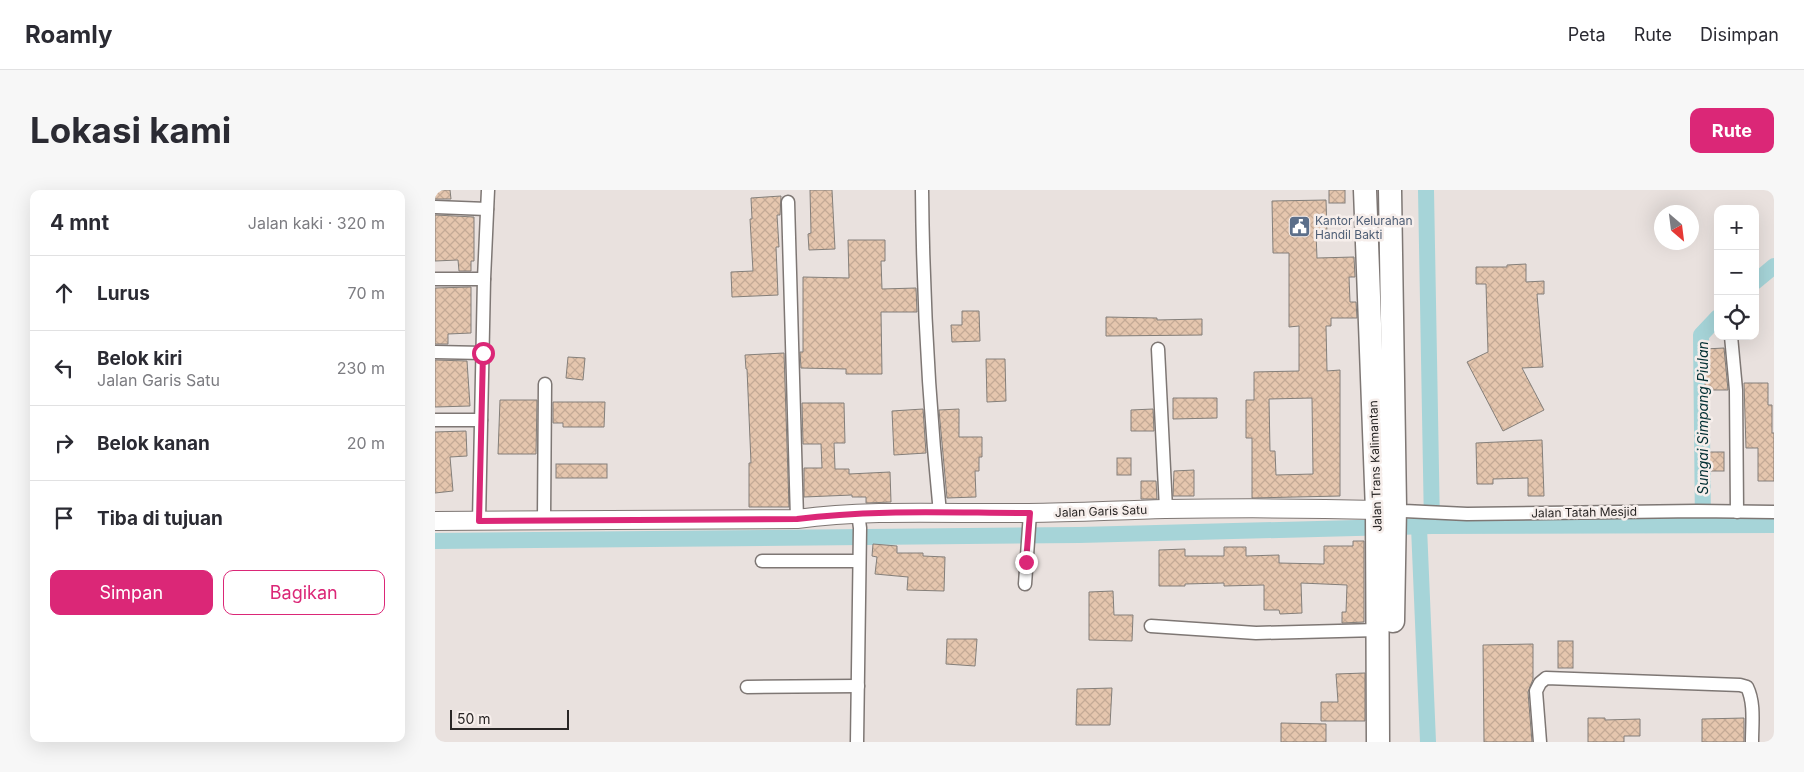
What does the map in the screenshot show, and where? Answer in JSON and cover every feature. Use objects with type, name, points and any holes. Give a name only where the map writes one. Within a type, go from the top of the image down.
[{"type":"highway","name":"Jalan Trans Kalimantan","points":[[1365,190],[1386,509]]},
{"type":"highway","name":"Jalan Trans Kalimantan","points":[[1390,190],[1386,560],[1393,742]]},
{"type":"highway","name":"Jalan Trans Kalimantan","points":[[1377,742],[1378,630],[1386,560]]},
{"type":"street","points":[[479,521],[488,190]]},
{"type":"street","points":[[922,190],[925,337],[940,513]]},
{"type":"street","points":[[788,202],[797,519]]},
{"type":"street","points":[[435,207],[487,209]]},
{"type":"street","points":[[435,279],[485,279]]},
{"type":"street","points":[[1731,340],[1736,390],[1737,512]]},
{"type":"street","points":[[1158,349],[1166,509]]},
{"type":"street","points":[[435,352],[483,353]]},
{"type":"street","points":[[544,520],[545,384]]},
{"type":"street","points":[[435,420],[481,420]]},
{"type":"street","name":"Jalan Garis Satu","points":[[435,521],[797,519],[837,514],[859,521],[940,513],[1029,520],[1166,509],[1386,509]]},
{"type":"street","name":"Jalan Tatah Mesjid","points":[[1386,509],[1457,513],[1774,512]]},
{"type":"street","points":[[1025,584],[1029,520]]},
{"type":"street","points":[[857,742],[859,521]]},
{"type":"street","points":[[762,561],[859,561]]},
{"type":"street","points":[[1151,626],[1256,633],[1378,630]]},
{"type":"street","points":[[1540,742],[1536,691],[1540,683],[1546,678],[1740,685],[1747,687],[1752,707],[1752,742]]},
{"type":"street","points":[[747,687],[858,686]]},
{"type":"building","points":[[435,190],[450,190],[451,199],[435,199]]},
{"type":"building","points":[[810,190],[832,190],[835,249],[809,250],[808,234],[811,233]]},
{"type":"building","points":[[1329,190],[1345,190],[1345,203],[1329,203]]},
{"type":"building","points":[[781,196],[780,215],[777,215],[779,247],[776,247],[778,295],[732,297],[731,272],[753,271],[750,219],[752,219],[751,198]]},
{"type":"building","points":[[1326,200],[1327,233],[1316,233],[1317,258],[1354,257],[1355,277],[1349,277],[1350,302],[1356,302],[1357,318],[1331,318],[1331,326],[1326,326],[1327,371],[1340,370],[1340,496],[1252,498],[1252,438],[1246,438],[1246,400],[1254,400],[1254,372],[1299,371],[1299,326],[1289,327],[1289,253],[1273,253],[1272,201]],"holes":[[[1312,398],[1313,474],[1276,475],[1275,451],[1270,451],[1269,399]]]},
{"type":"building","points":[[435,215],[474,217],[474,261],[471,261],[471,271],[459,271],[458,260],[435,261]]},
{"type":"building","points":[[848,240],[885,240],[885,261],[881,261],[882,289],[916,288],[917,312],[881,312],[882,374],[846,374],[846,369],[801,368],[800,352],[803,352],[803,277],[849,278]]},
{"type":"building","points":[[1526,264],[1526,282],[1544,281],[1544,294],[1537,294],[1543,367],[1522,368],[1544,410],[1503,431],[1467,362],[1488,352],[1486,284],[1476,284],[1476,267],[1507,267],[1507,265]]},
{"type":"building","points":[[471,287],[471,333],[448,334],[448,344],[435,344],[435,288]]},
{"type":"building","points":[[962,311],[979,311],[980,341],[952,342],[951,325],[962,325]]},
{"type":"building","points":[[1106,317],[1157,318],[1157,320],[1202,319],[1202,335],[1106,336]]},
{"type":"building","points":[[1724,348],[1728,390],[1705,390],[1705,349]]},
{"type":"building","points":[[784,353],[789,507],[749,507],[749,463],[751,463],[745,355]]},
{"type":"building","points":[[568,357],[585,358],[583,380],[566,378]]},
{"type":"building","points":[[986,359],[1005,359],[1006,401],[987,402]]},
{"type":"building","points":[[435,360],[467,361],[470,406],[435,407]]},
{"type":"building","points":[[1744,383],[1768,383],[1768,405],[1772,405],[1772,433],[1774,433],[1774,481],[1758,481],[1758,448],[1746,448]]},
{"type":"building","points":[[1173,398],[1217,398],[1217,418],[1173,419]]},
{"type":"building","points":[[500,400],[537,400],[536,454],[498,454]]},
{"type":"building","points":[[553,402],[605,402],[604,427],[563,427],[563,423],[553,423]]},
{"type":"building","points":[[802,403],[844,403],[845,443],[834,443],[835,469],[849,469],[849,474],[890,472],[891,502],[866,503],[866,497],[852,497],[852,495],[804,497],[804,468],[822,468],[821,444],[803,444]]},
{"type":"building","points":[[923,409],[926,453],[894,455],[892,411]]},
{"type":"building","points":[[959,409],[959,437],[982,437],[982,457],[979,457],[979,471],[975,471],[976,497],[947,498],[939,410]]},
{"type":"building","points":[[1153,409],[1154,431],[1131,431],[1131,410]]},
{"type":"building","points":[[466,431],[467,456],[450,457],[453,491],[435,493],[435,432]]},
{"type":"building","points":[[1542,440],[1544,496],[1528,496],[1528,478],[1493,479],[1493,484],[1477,484],[1476,443]]},
{"type":"building","points":[[1709,452],[1724,452],[1724,471],[1709,471]]},
{"type":"building","points":[[1117,458],[1131,458],[1131,475],[1117,475]]},
{"type":"building","points":[[556,464],[607,464],[607,478],[556,478]]},
{"type":"building","points":[[1194,470],[1194,496],[1173,496],[1174,471]]},
{"type":"building","points":[[1141,481],[1156,481],[1157,499],[1141,499]]},
{"type":"building","points":[[1353,541],[1364,541],[1364,622],[1342,623],[1342,612],[1346,612],[1347,585],[1301,583],[1302,613],[1280,614],[1279,610],[1264,610],[1264,585],[1224,586],[1224,583],[1159,586],[1159,550],[1185,549],[1185,556],[1224,556],[1224,547],[1246,547],[1246,556],[1279,555],[1279,563],[1324,564],[1324,546],[1353,546]]},
{"type":"building","points":[[873,544],[897,546],[897,553],[923,553],[923,556],[945,557],[944,591],[907,590],[908,577],[875,574],[877,557],[872,556]]},
{"type":"building","points":[[1113,591],[1114,615],[1133,615],[1132,641],[1089,640],[1089,592]]},
{"type":"building","points":[[947,639],[977,639],[975,666],[946,664]]},
{"type":"building","points":[[1558,641],[1573,641],[1573,668],[1558,668]]},
{"type":"building","points":[[1533,644],[1533,679],[1528,692],[1532,742],[1484,742],[1483,645]]},
{"type":"building","points":[[1365,673],[1365,721],[1321,721],[1321,702],[1338,702],[1336,674]]},
{"type":"building","points":[[1112,688],[1110,725],[1076,725],[1077,689]]},
{"type":"building","points":[[1588,718],[1605,718],[1605,720],[1640,719],[1640,736],[1624,736],[1624,742],[1588,742]]},
{"type":"building","points":[[1744,718],[1744,742],[1702,742],[1702,719]]},
{"type":"building","points":[[1281,723],[1326,724],[1326,742],[1281,742]]},
{"type":"waterway","points":[[1426,190],[1432,526]]},
{"type":"waterway","name":"Sungai Simpang Piulan","points":[[1759,279],[1774,266]]},
{"type":"waterway","name":"Sungai Simpang Piulan","points":[[1703,525],[1701,335],[1714,321]]},
{"type":"waterway","points":[[435,541],[1079,535],[1432,526],[1774,525]]},
{"type":"waterway","points":[[1419,527],[1428,742]]},
{"type":"place","name":"Kantor Kelurahan Handil Bakti","points":[[1299,227]]},
{"type":"route","points":[[483,353],[479,521],[797,519],[877,512],[1030,513],[1026,562]]}]
